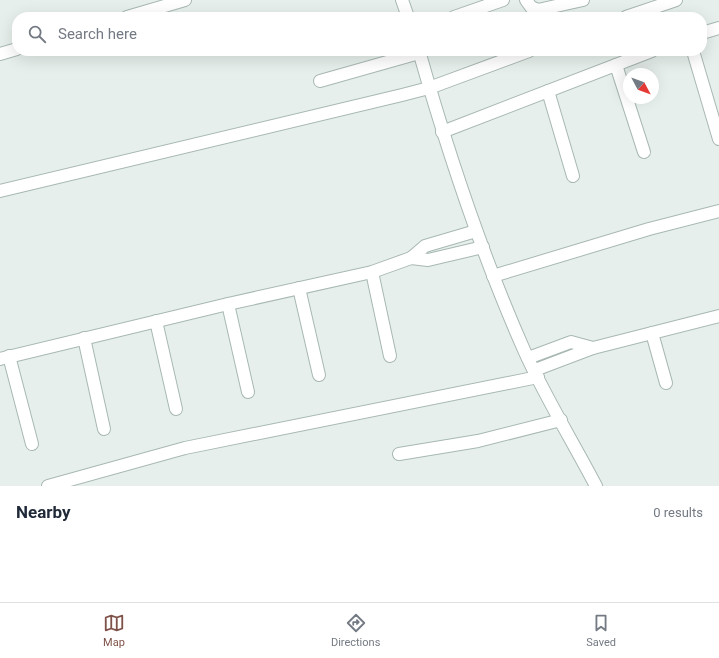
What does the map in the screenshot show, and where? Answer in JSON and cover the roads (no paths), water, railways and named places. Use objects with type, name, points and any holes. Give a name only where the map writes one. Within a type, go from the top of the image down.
[{"type":"street","points":[[141,12],[166,3],[185,0]]},
{"type":"street","points":[[402,0],[406,12]]},
{"type":"street","points":[[468,12],[502,0]]},
{"type":"street","points":[[526,0],[531,7],[538,10],[583,0]]},
{"type":"street","points":[[641,12],[676,0]]},
{"type":"street","points":[[707,32],[719,28]]},
{"type":"street","points":[[0,54],[12,50]]},
{"type":"street","points":[[320,81],[405,56]]},
{"type":"street","points":[[420,56],[442,132],[493,276],[528,358],[596,486]]},
{"type":"street","points":[[0,191],[263,130],[429,88],[516,56]]},
{"type":"street","points":[[442,132],[639,56]]},
{"type":"street","points":[[694,56],[719,139]]},
{"type":"street","points":[[616,65],[644,152]]},
{"type":"street","points":[[548,91],[573,176]]},
{"type":"street","points":[[493,276],[649,229],[719,211]]},
{"type":"street","points":[[32,444],[5,357],[228,304],[372,272],[411,258],[425,246],[476,231]]},
{"type":"street","points":[[411,258],[428,260],[483,247]]},
{"type":"street","points":[[372,272],[390,356]]},
{"type":"street","points":[[299,288],[319,374]]},
{"type":"street","points":[[228,304],[248,392]]},
{"type":"street","points":[[48,486],[185,448],[536,374],[593,348],[719,316]]},
{"type":"street","points":[[156,321],[176,409]]},
{"type":"street","points":[[652,333],[666,383]]},
{"type":"street","points":[[84,338],[104,429]]},
{"type":"street","points":[[528,358],[571,342],[593,348]]},
{"type":"street","points":[[399,454],[478,441],[561,420]]}]
